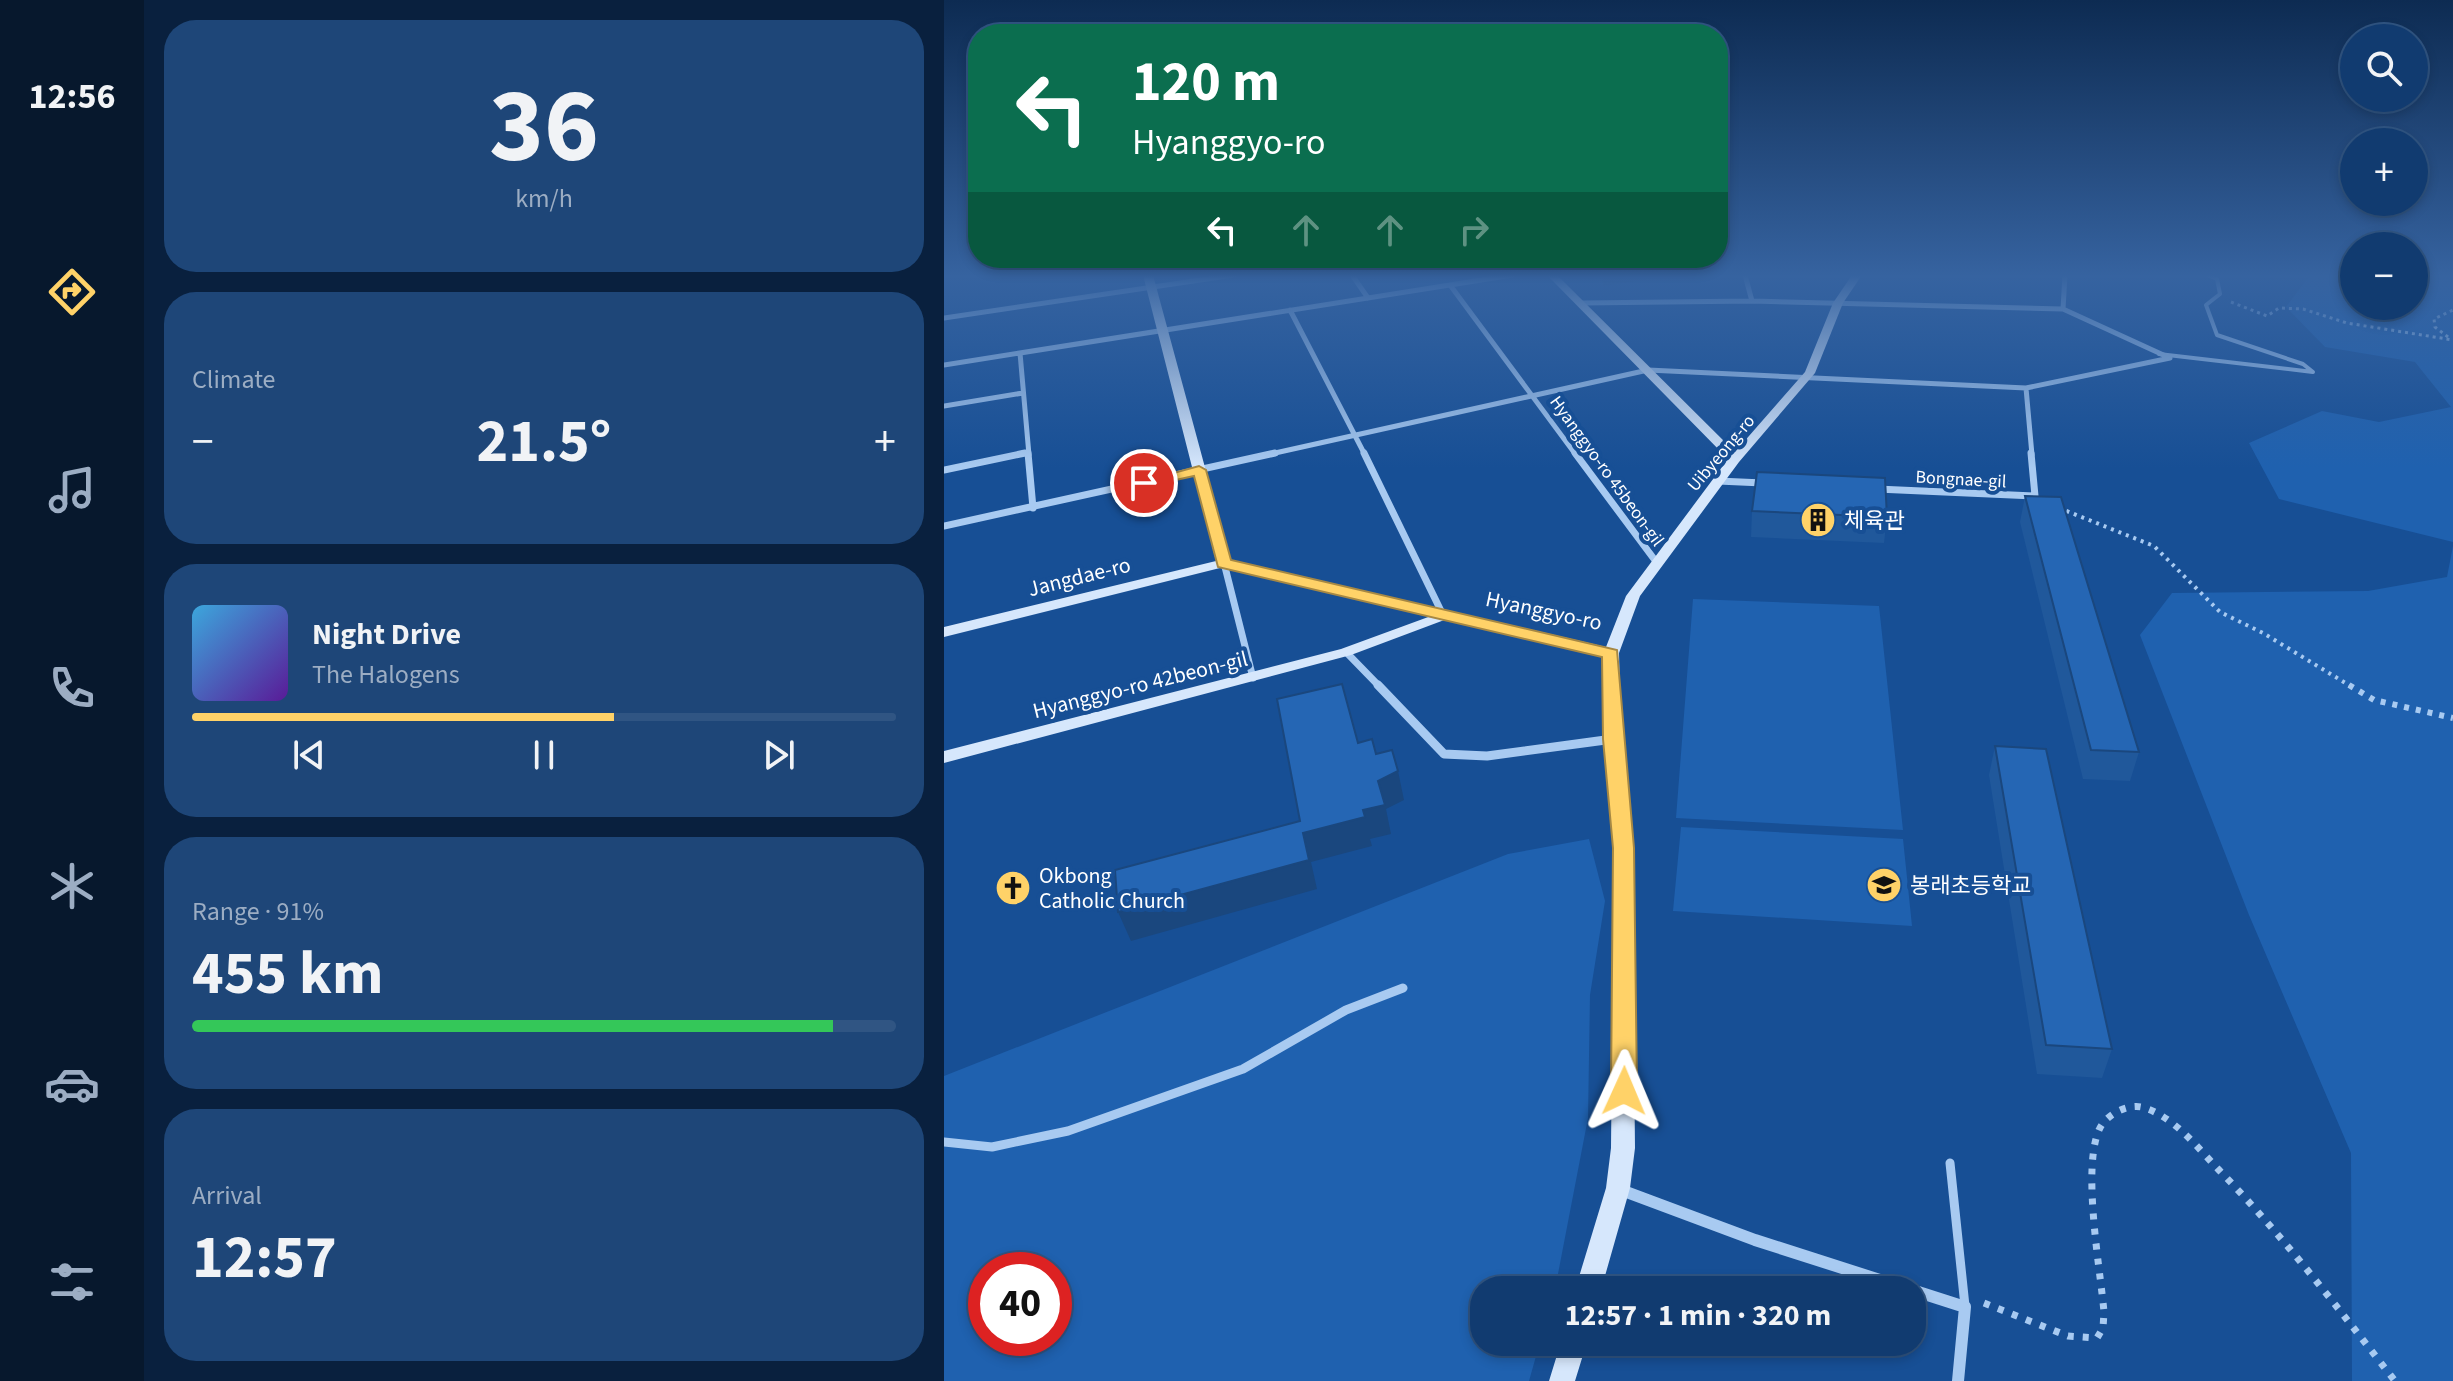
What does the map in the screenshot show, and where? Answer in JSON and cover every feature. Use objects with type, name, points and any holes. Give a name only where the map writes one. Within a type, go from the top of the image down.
[{"type":"street","points":[[944,365],[1104,339]]},
{"type":"street","points":[[1164,339],[1253,678]]},
{"type":"street","points":[[1305,339],[1356,435],[1443,616]]},
{"type":"street","name":"Hyanggyo-ro 45beon-gil","points":[[1493,339],[1657,563]]},
{"type":"street","points":[[1618,339],[1735,459]]},
{"type":"street","name":"Uibyeong-ro","points":[[1611,653],[1633,596],[1735,459],[1810,373],[1823,339]]},
{"type":"street","points":[[944,526],[1648,370],[2026,388],[2170,358],[2128,339]]},
{"type":"street","points":[[1020,353],[1033,508]]},
{"type":"street","name":"Bongnae-gil","points":[[1861,488],[2035,496],[2026,388]]},
{"type":"street","points":[[944,406],[1023,393]]},
{"type":"street","points":[[944,470],[1028,452]]},
{"type":"street","points":[[1718,481],[1766,483]]},
{"type":"street","name":"Hyanggyo-ro","points":[[1224,563],[1611,653],[1613,739],[1623,848],[1623,1148],[1618,1188],[1592,1276]]},
{"type":"street","name":"Jangdae-ro","points":[[944,632],[1224,563]]},
{"type":"street","name":"Hyanggyo-ro 42beon-gil","points":[[944,757],[1346,652],[1443,616]]},
{"type":"street","points":[[1346,652],[1444,754],[1487,756],[1613,739]]},
{"type":"street","points":[[1618,1188],[1755,1240],[1868,1276]]},
{"type":"street","points":[[1926,1293],[1965,1303],[1958,1381]]},
{"type":"street","points":[[1562,1381],[1570,1356]]},
{"type":"lane","points":[[2159,354],[2188,355],[2266,370],[2313,372],[2303,364],[2230,339]]},
{"type":"lane","points":[[944,1142],[992,1147],[1068,1131],[1243,1069],[1346,1010],[1403,988]]},
{"type":"lane","points":[[1950,1163],[1965,1303]]},
{"type":"path","points":[[2058,512],[2055,507],[2154,546],[2220,612],[2263,633],[2374,700],[2453,718]]},
{"type":"path","points":[[1965,1303],[1993,1305],[2068,1336],[2097,1338],[2103,1328],[2104,1312],[2093,1165],[2095,1135],[2101,1124],[2115,1113],[2144,1107],[2179,1128],[2280,1233],[2395,1381]]},
{"type":"shaded area","points":[[2318,339],[2453,339],[2453,542],[2279,499],[2249,443],[2322,411],[2379,422],[2451,407],[2415,362],[2325,347]]},
{"type":"shaded area","points":[[2453,546],[2453,1381],[2352,1381],[2351,1153],[2249,915],[2140,635],[2172,593],[2368,591],[2447,577]]},
{"type":"shaded area","points":[[1693,599],[1879,606],[1903,830],[1676,818]]},
{"type":"shaded area","points":[[1681,827],[1903,839],[1912,926],[1673,911]]},
{"type":"shaded area","points":[[1589,839],[1605,901],[1590,995],[1588,1118],[1558,1276],[1470,1276],[1470,1356],[1536,1356],[1529,1381],[944,1381],[944,1076],[1508,854]]},
{"type":"building","points":[[1757,472],[1885,478],[1887,517],[1752,511]]},
{"type":"building","points":[[2025,496],[2061,497],[2139,752],[2091,750]]},
{"type":"building","points":[[1342,684],[1358,743],[1372,739],[1376,754],[1392,750],[1398,771],[1378,781],[1385,805],[1363,810],[1365,817],[1303,833],[1309,860],[1118,912],[1115,870],[1300,821],[1277,699]]},
{"type":"building","points":[[1995,746],[2046,749],[2112,1049],[2046,1045]]},
{"type":"place","name":"체육관","points":[[1818,520]]},
{"type":"place","name":"봉래초등학교","points":[[1884,885]]},
{"type":"place","name":"Okbong Catholic Church","points":[[1013,888]]},
{"type":"route","points":[[1144,483],[1199,470],[1224,563],[1611,653],[1613,739],[1623,848],[1624,1091]]}]
